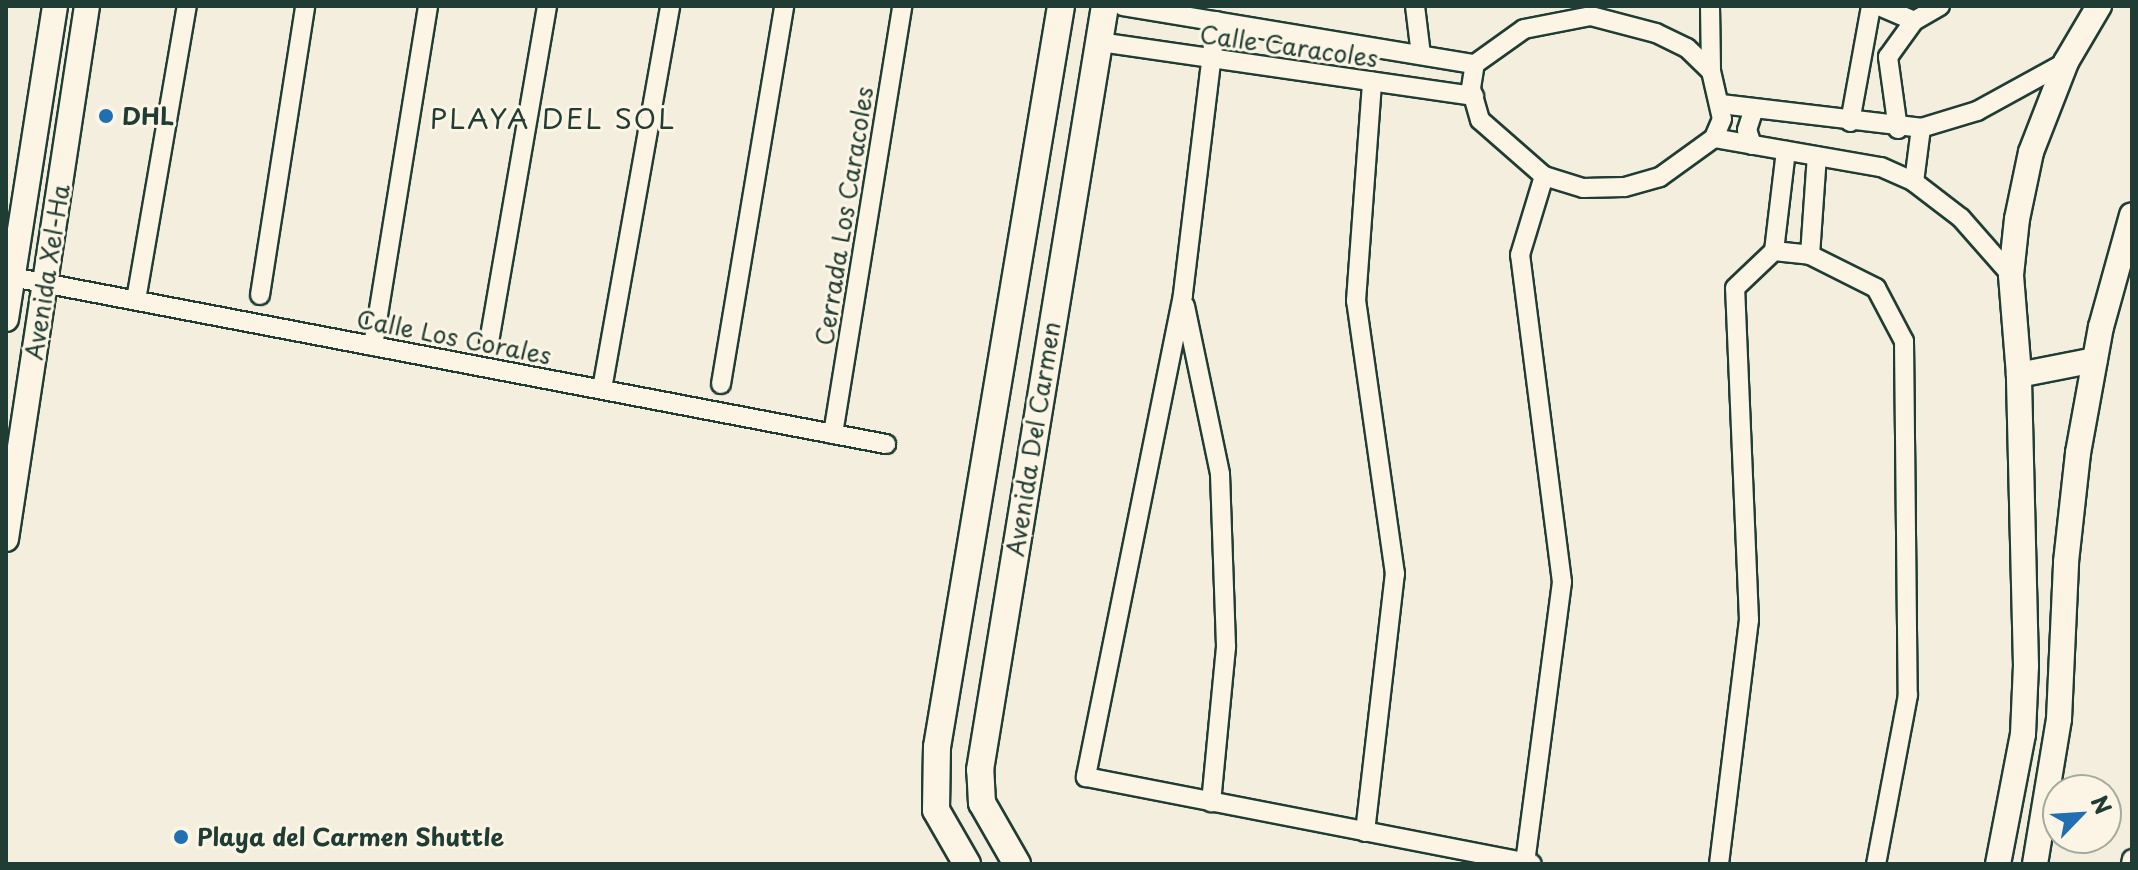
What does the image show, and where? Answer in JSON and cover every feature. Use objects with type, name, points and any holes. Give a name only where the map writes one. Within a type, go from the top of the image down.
[{"type":"main road","name":"Avenida Del Carmen","points":[[967,864],[936,810],[934,778],[1061,6]]},
{"type":"main road","name":"Avenida Del Carmen","points":[[1017,864],[982,803],[980,770],[1105,6]]},
{"type":"main road","points":[[1039,137],[1082,144]]},
{"type":"main road","points":[[959,612],[1003,620]]},
{"type":"street","name":"Avenida Xel-Ha","points":[[6,319],[55,6]]},
{"type":"street","name":"Avenida Xel-Ha","points":[[6,539],[87,6]]},
{"type":"street","points":[[136,300],[187,6]]},
{"type":"street","points":[[260,295],[305,6]]},
{"type":"street","points":[[373,346],[428,6]]},
{"type":"street","points":[[489,342],[547,6]]},
{"type":"street","points":[[602,389],[670,6]]},
{"type":"street","points":[[721,384],[784,6]]},
{"type":"street","name":"Cerrada Los Caracoles","points":[[833,434],[902,6]]},
{"type":"street","name":"Calle Caracoles","points":[[1123,6],[1475,64]]},
{"type":"street","points":[[1239,6],[1240,25]]},
{"type":"street","points":[[1415,6],[1421,55]]},
{"type":"street","points":[[1710,6],[1711,71],[1722,119],[1714,138],[1660,177],[1624,187],[1583,188],[1544,176],[1480,120],[1474,96],[1475,64],[1524,29],[1590,11],[1656,33],[1687,48],[1711,71]]},
{"type":"street","points":[[1850,122],[1871,6]]},
{"type":"street","points":[[1879,6],[1914,21]]},
{"type":"street","points":[[1898,129],[1888,57],[1914,21],[1940,6]]},
{"type":"street","points":[[1998,864],[2023,734],[2019,375],[2011,275],[2031,152],[2066,62],[2099,6]]},
{"type":"street","points":[[1216,21],[1183,295],[1086,777],[1528,863],[1562,582],[1520,255],[1544,176]]},
{"type":"street","points":[[50,36],[82,40]]},
{"type":"street","points":[[1323,75],[1328,40]]},
{"type":"street","name":"Calle Caracoles","points":[[1099,42],[1474,96]]},
{"type":"street","points":[[1863,53],[1888,57]]},
{"type":"street","points":[[1721,104],[1898,129],[1921,128],[1977,111],[2066,62]]},
{"type":"street","points":[[1365,832],[1395,574],[1356,301],[1372,82]]},
{"type":"street","points":[[1752,145],[1747,130],[1754,109]]},
{"type":"street","points":[[1914,182],[1921,128]]},
{"type":"street","points":[[1714,138],[1881,167],[1914,182],[1961,218],[2011,275]]},
{"type":"street","points":[[1719,864],[1749,620],[1735,288],[1774,251],[1786,151]]},
{"type":"street","points":[[1810,255],[1817,156]]},
{"type":"street","points":[[2035,864],[2057,733],[2066,562],[2095,360],[2125,260],[2131,220]]},
{"type":"street","points":[[1774,251],[1810,255],[1876,288],[1904,341],[1908,695],[1876,864]]},
{"type":"street","name":"Calle Los Corales","points":[[12,277],[886,444]]},
{"type":"street","points":[[1183,295],[1220,474],[1226,647],[1211,802]]},
{"type":"street","points":[[2019,375],[2095,360]]},
{"type":"place","name":"DHL","points":[[106,116]]},
{"type":"place","name":"Playa del Carmen Shuttle","points":[[181,837]]},
{"type":"district","name":"PLAYA DEL SOL","points":[[553,118]]}]
